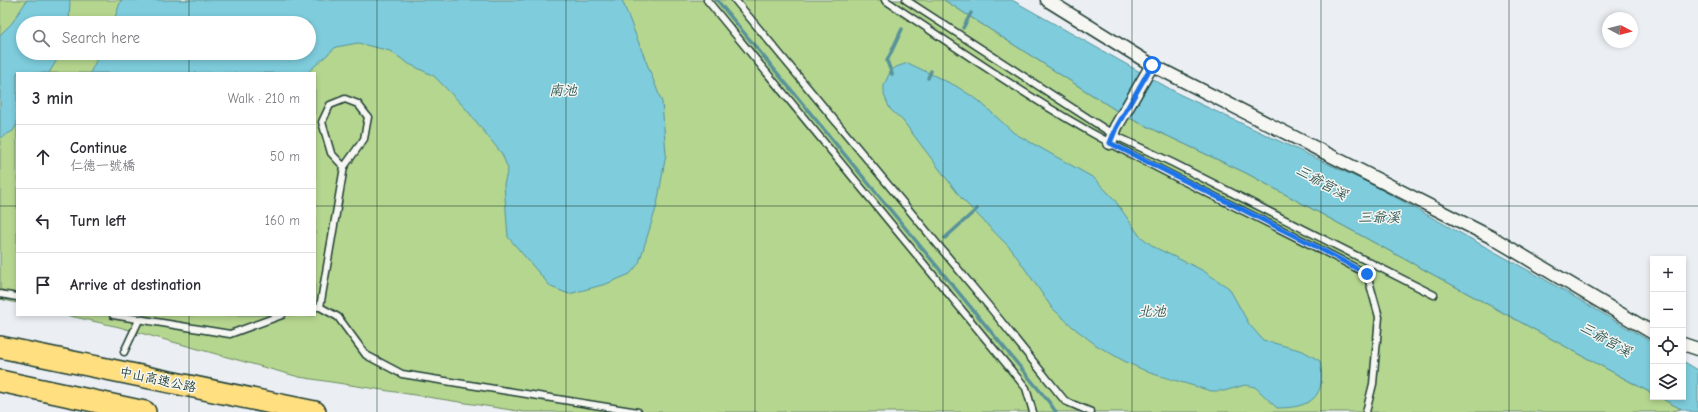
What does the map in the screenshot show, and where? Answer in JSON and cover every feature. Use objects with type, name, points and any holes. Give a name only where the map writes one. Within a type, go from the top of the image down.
[{"type":"highway","name":"中山高速公路","points":[[0,347],[315,412]]},
{"type":"highway","points":[[0,381],[145,412]]},
{"type":"street","points":[[1047,0],[1150,68],[1493,238],[1650,331]]},
{"type":"street","points":[[1113,135],[1150,68]]},
{"type":"street","points":[[1686,345],[1698,349]]},
{"type":"lane","points":[[707,0],[1026,388],[1033,412]]},
{"type":"lane","points":[[735,0],[992,310],[1065,401],[1091,412]]},
{"type":"lane","points":[[886,0],[1031,96],[1180,166],[1434,295]]},
{"type":"lane","points":[[906,0],[1113,135],[1367,274],[1379,317],[1373,384],[1366,412]]},
{"type":"lane","points":[[344,167],[332,153],[322,122],[330,105],[345,99],[358,104],[368,117],[364,139],[344,167],[318,307],[338,317],[366,355],[402,374],[638,412]]},
{"type":"lane","points":[[0,294],[16,297]]},
{"type":"lane","points":[[118,316],[230,334],[279,316]]},
{"type":"lane","points":[[124,352],[139,320]]},
{"type":"green space","points":[[0,0],[944,0],[1125,116],[1246,173],[1650,392],[1650,400],[1664,400],[1681,409],[1669,412],[524,412],[299,377],[119,327],[70,316],[316,316],[316,72],[16,72],[16,303],[0,299]]},
{"type":"water","points":[[27,0],[70,0],[69,16],[17,16]]},
{"type":"water","name":"南池","points":[[121,0],[622,0],[662,102],[666,154],[657,205],[639,263],[630,274],[606,284],[569,294],[551,287],[508,237],[504,184],[508,169],[502,154],[466,109],[434,76],[409,64],[390,51],[358,43],[336,47],[308,72],[90,72],[96,60],[316,60],[316,16],[115,16]]},
{"type":"water","name":"三爺溪","points":[[944,0],[1012,0],[1181,95],[1371,184],[1544,279],[1650,341],[1650,392],[1246,173],[1125,116]]},
{"type":"water","points":[[16,17],[16,60],[57,60],[50,72],[16,72],[16,126],[13,131],[0,138],[0,35]]},
{"type":"water","name":"北池","points":[[908,63],[956,86],[978,100],[1014,133],[1094,178],[1114,199],[1139,235],[1154,247],[1202,270],[1229,288],[1249,324],[1263,340],[1303,351],[1320,361],[1322,373],[1321,384],[1314,398],[1299,406],[1277,408],[1255,387],[1245,385],[1224,391],[1211,391],[1150,373],[1124,361],[1096,345],[1074,328],[1052,308],[1012,250],[962,199],[903,121],[890,109],[884,95],[884,85],[890,72],[896,67]]},
{"type":"water","points":[[1686,363],[1698,370],[1698,412],[1682,409],[1664,400],[1686,400]]},
{"type":"waterway","points":[[717,0],[1056,412]]},
{"type":"waterway","points":[[963,28],[971,13]]},
{"type":"waterway","points":[[892,74],[887,61],[902,29]]},
{"type":"waterway","points":[[928,78],[931,71]]},
{"type":"waterway","points":[[945,238],[977,209]]},
{"type":"route","points":[[1152,65],[1116,128],[1110,143],[1315,246],[1367,274]]},
{"type":"water label","name":"三爺宮溪","points":[[1322,182]]},
{"type":"water label","name":"三爺宮溪","points":[[1606,339]]}]
